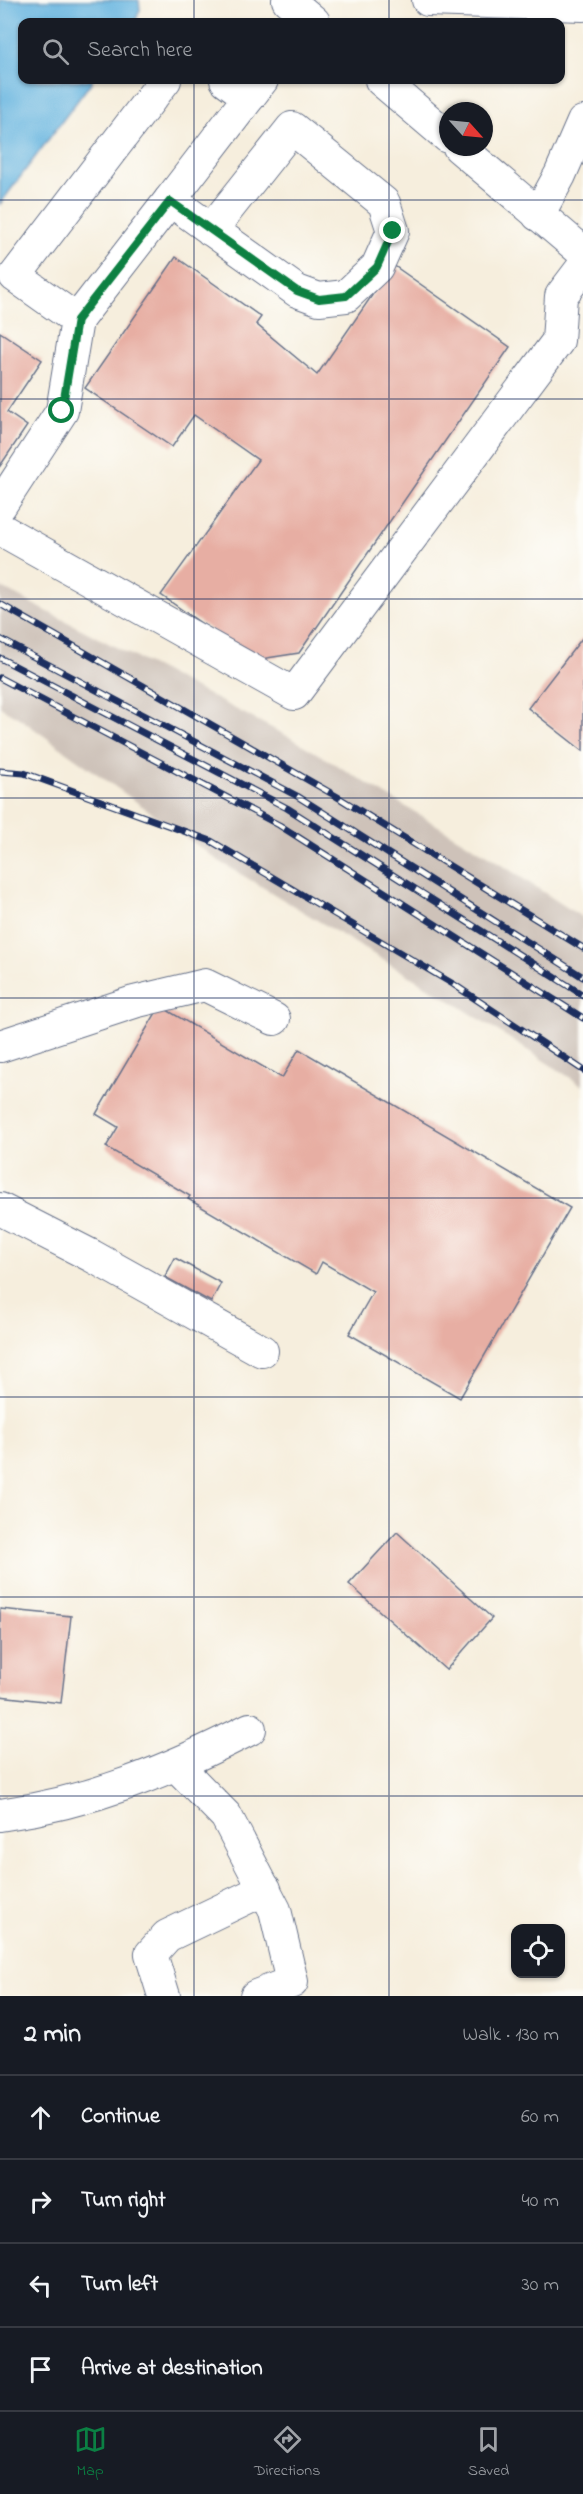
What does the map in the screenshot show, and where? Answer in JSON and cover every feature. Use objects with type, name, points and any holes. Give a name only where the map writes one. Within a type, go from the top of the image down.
[{"type":"street","points":[[428,0],[583,5]]},
{"type":"street","points":[[77,320],[15,276],[162,84]]},
{"type":"street","points":[[386,84],[439,129]]},
{"type":"street","points":[[0,506],[62,411],[77,320],[170,201],[246,85]]},
{"type":"street","points":[[538,215],[560,175],[583,122]]},
{"type":"street","points":[[170,201],[297,291],[319,299],[346,296],[377,267],[393,231],[384,203],[292,128],[211,230]]},
{"type":"street","points":[[469,156],[583,252]]},
{"type":"street","points":[[0,529],[294,694],[558,341],[561,296],[583,267]]},
{"type":"street","points":[[0,1046],[134,1002],[206,984],[274,1019]]},
{"type":"street","points":[[0,1209],[92,1256],[262,1352]]},
{"type":"street","points":[[0,1815],[45,1808],[127,1785],[250,1729]]},
{"type":"street","points":[[176,1764],[226,1816],[275,1910],[292,1982],[256,1996]]},
{"type":"street","points":[[164,1996],[151,1954],[167,1936],[265,1890]]},
{"type":"shaded area","points":[[0,587],[293,739],[490,857],[583,918],[583,1086],[456,1004],[219,861],[19,718],[0,707]]},
{"type":"water","points":[[0,0],[139,0],[140,10],[137,18],[18,18],[18,84],[90,84],[0,204]]},
{"type":"building","points":[[176,257],[261,317],[256,324],[317,375],[393,265],[510,347],[299,653],[254,660],[161,595],[258,460],[194,415],[172,447],[85,388]]},
{"type":"building","points":[[0,332],[42,360],[7,412],[27,426],[0,466]]},
{"type":"building","points":[[583,637],[583,751],[528,708]]},
{"type":"building","points":[[160,1006],[282,1078],[299,1049],[570,1208],[460,1398],[349,1334],[373,1292],[322,1262],[316,1274],[188,1199],[190,1196],[106,1147],[118,1127],[96,1114]]},
{"type":"building","points":[[175,1258],[221,1283],[211,1302],[165,1277]]},
{"type":"building","points":[[397,1532],[492,1618],[446,1670],[349,1584]]},
{"type":"building","points":[[0,1609],[71,1616],[61,1703],[0,1696]]},
{"type":"railway","points":[[0,604],[336,796],[583,948]]},
{"type":"railway","points":[[0,639],[297,796],[583,977]]},
{"type":"railway","points":[[0,658],[287,808],[583,995]]},
{"type":"railway","points":[[0,678],[279,825],[583,1018]]},
{"type":"railway","points":[[0,771],[24,773],[211,841],[453,984],[583,1070]]},
{"type":"route","points":[[62,411],[77,320],[170,201],[297,291],[319,299],[346,296],[377,267],[393,231]]}]
